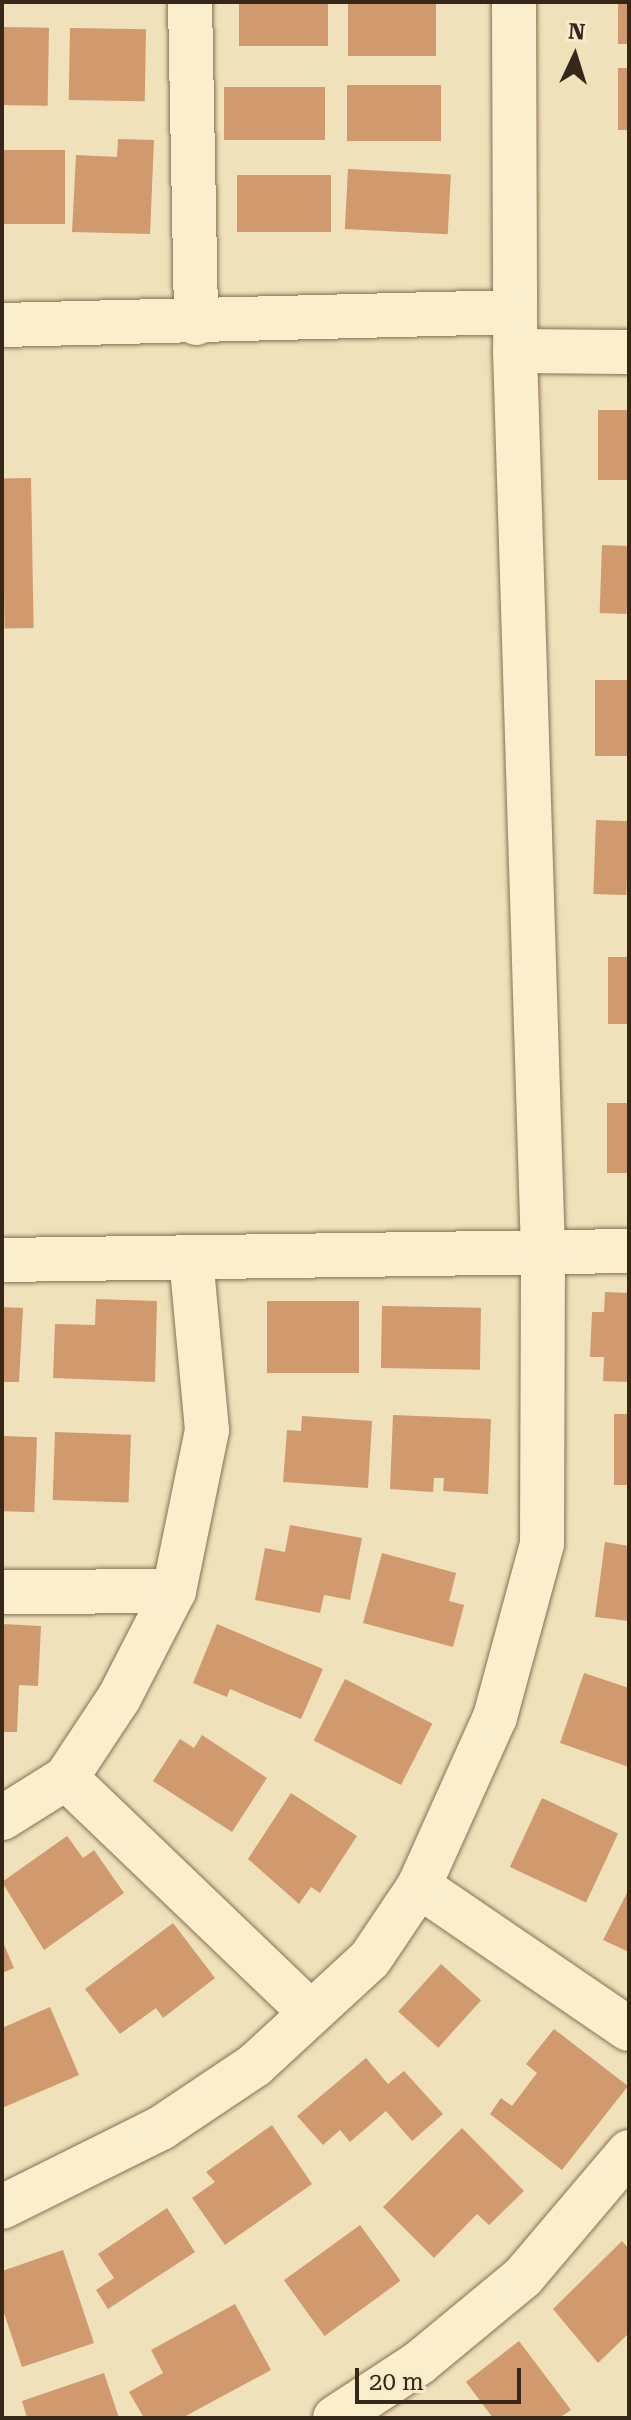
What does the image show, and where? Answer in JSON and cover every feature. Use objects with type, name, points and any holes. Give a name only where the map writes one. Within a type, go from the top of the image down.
[{"type":"street","points":[[190,2],[196,323]]},
{"type":"street","points":[[2,2207],[161,2128],[255,2065],[370,1959],[419,1886],[495,1717],[542,1544],[543,1254],[514,332],[514,2]]},
{"type":"street","points":[[2,325],[196,323],[514,332],[629,352]]},
{"type":"street","points":[[2,1260],[629,1251]]},
{"type":"street","points":[[2,1818],[66,1778],[119,1698],[174,1591],[207,1430],[191,1258]]},
{"type":"street","points":[[2,1592],[174,1591]]},
{"type":"street","points":[[66,1778],[311,2013]]},
{"type":"street","points":[[419,1886],[629,2029]]},
{"type":"street","points":[[335,2418],[419,2363],[523,2277],[629,2152]]},
{"type":"building","points":[[239,2],[328,2],[328,46],[239,46]]},
{"type":"building","points":[[348,2],[436,2],[436,56],[348,56]]},
{"type":"building","points":[[618,2],[629,2],[629,44],[618,44]]},
{"type":"building","points":[[2,27],[49,28],[48,106],[2,105]]},
{"type":"building","points":[[70,28],[146,29],[145,101],[69,100]]},
{"type":"building","points":[[618,68],[629,68],[629,130],[618,130]]},
{"type":"building","points":[[347,85],[441,85],[441,141],[347,141]]},
{"type":"building","points":[[224,87],[325,87],[325,140],[224,140]]},
{"type":"building","points":[[118,139],[154,140],[150,234],[72,232],[76,155],[117,157]]},
{"type":"building","points":[[2,150],[65,150],[65,224],[2,224]]},
{"type":"building","points":[[348,169],[451,174],[448,234],[345,229]]},
{"type":"building","points":[[237,175],[331,175],[331,232],[237,232]]},
{"type":"building","points":[[598,410],[629,410],[629,480],[598,480]]},
{"type":"building","points":[[31,478],[34,628],[5,628],[2,479]]},
{"type":"building","points":[[602,545],[629,546],[627,614],[600,613]]},
{"type":"building","points":[[595,680],[629,680],[629,756],[595,756]]},
{"type":"building","points":[[596,820],[629,821],[626,895],[593,894]]},
{"type":"building","points":[[608,957],[629,957],[629,1024],[608,1024]]},
{"type":"building","points":[[607,1103],[629,1103],[629,1173],[607,1173]]},
{"type":"building","points":[[605,1292],[629,1293],[629,1382],[603,1381],[604,1357],[590,1357],[592,1312],[604,1312]]},
{"type":"building","points":[[96,1299],[157,1301],[155,1382],[53,1378],[55,1324],[95,1325]]},
{"type":"building","points":[[267,1301],[359,1301],[359,1373],[267,1373]]},
{"type":"building","points":[[382,1306],[481,1308],[480,1370],[381,1368]]},
{"type":"building","points":[[2,1307],[23,1308],[19,1382],[2,1382]]},
{"type":"building","points":[[614,1414],[629,1414],[629,1485],[614,1485]]},
{"type":"building","points":[[393,1415],[491,1419],[488,1494],[443,1491],[444,1478],[434,1478],[433,1492],[390,1489]]},
{"type":"building","points":[[302,1416],[372,1421],[368,1488],[283,1482],[287,1430],[301,1431]]},
{"type":"building","points":[[55,1432],[131,1435],[129,1503],[53,1500]]},
{"type":"building","points":[[2,1436],[37,1437],[34,1512],[2,1511]]},
{"type":"building","points":[[290,1525],[362,1538],[350,1600],[324,1595],[320,1613],[255,1600],[265,1548],[285,1552]]},
{"type":"building","points":[[605,1542],[629,1546],[629,1621],[595,1617]]},
{"type":"building","points":[[382,1553],[456,1573],[449,1601],[464,1605],[453,1647],[363,1623]]},
{"type":"building","points":[[2,1624],[41,1626],[38,1686],[19,1685],[17,1732],[2,1732]]},
{"type":"building","points":[[217,1624],[323,1669],[301,1719],[230,1689],[227,1697],[193,1683]]},
{"type":"building","points":[[584,1673],[629,1688],[629,1767],[560,1743]]},
{"type":"building","points":[[345,1679],[432,1723],[401,1785],[314,1740]]},
{"type":"building","points":[[202,1735],[267,1778],[232,1832],[153,1781],[180,1739],[194,1748]]},
{"type":"building","points":[[291,1793],[357,1836],[320,1893],[311,1887],[299,1904],[248,1859]]},
{"type":"building","points":[[542,1798],[618,1833],[586,1902],[510,1867]]},
{"type":"building","points":[[67,1836],[83,1858],[94,1850],[124,1893],[44,1950],[2,1882]]},
{"type":"building","points":[[629,1889],[629,1952],[603,1940]]},
{"type":"building","points":[[173,1923],[215,1978],[163,2018],[156,2008],[120,2034],[85,1989]]},
{"type":"building","points":[[2,1940],[14,1968],[2,1973]]},
{"type":"building","points":[[441,1964],[481,2000],[438,2048],[398,2012]]},
{"type":"building","points":[[50,2007],[79,2075],[2,2108],[2,2028]]},
{"type":"building","points":[[554,2029],[628,2086],[562,2170],[490,2114],[501,2098],[512,2106],[537,2073],[526,2064]]},
{"type":"building","points":[[366,2058],[388,2084],[404,2071],[443,2114],[412,2141],[386,2111],[350,2142],[340,2130],[323,2145],[297,2116]]},
{"type":"building","points":[[272,2125],[312,2184],[225,2245],[192,2198],[215,2182],[206,2172]]},
{"type":"building","points":[[462,2128],[524,2191],[489,2225],[477,2214],[434,2258],[383,2207]]},
{"type":"building","points":[[167,2208],[195,2252],[108,2309],[96,2290],[114,2278],[98,2254]]},
{"type":"building","points":[[360,2225],[401,2281],[325,2336],[284,2280]]},
{"type":"building","points":[[622,2241],[629,2249],[629,2333],[598,2363],[553,2309]]},
{"type":"building","points":[[63,2250],[94,2343],[22,2367],[2,2307],[2,2271]]},
{"type":"building","points":[[235,2304],[271,2370],[182,2418],[144,2418],[129,2392],[163,2373],[151,2350]]},
{"type":"building","points":[[519,2341],[571,2410],[559,2418],[493,2418],[466,2382]]},
{"type":"building","points":[[104,2373],[119,2418],[27,2418],[22,2401]]}]
